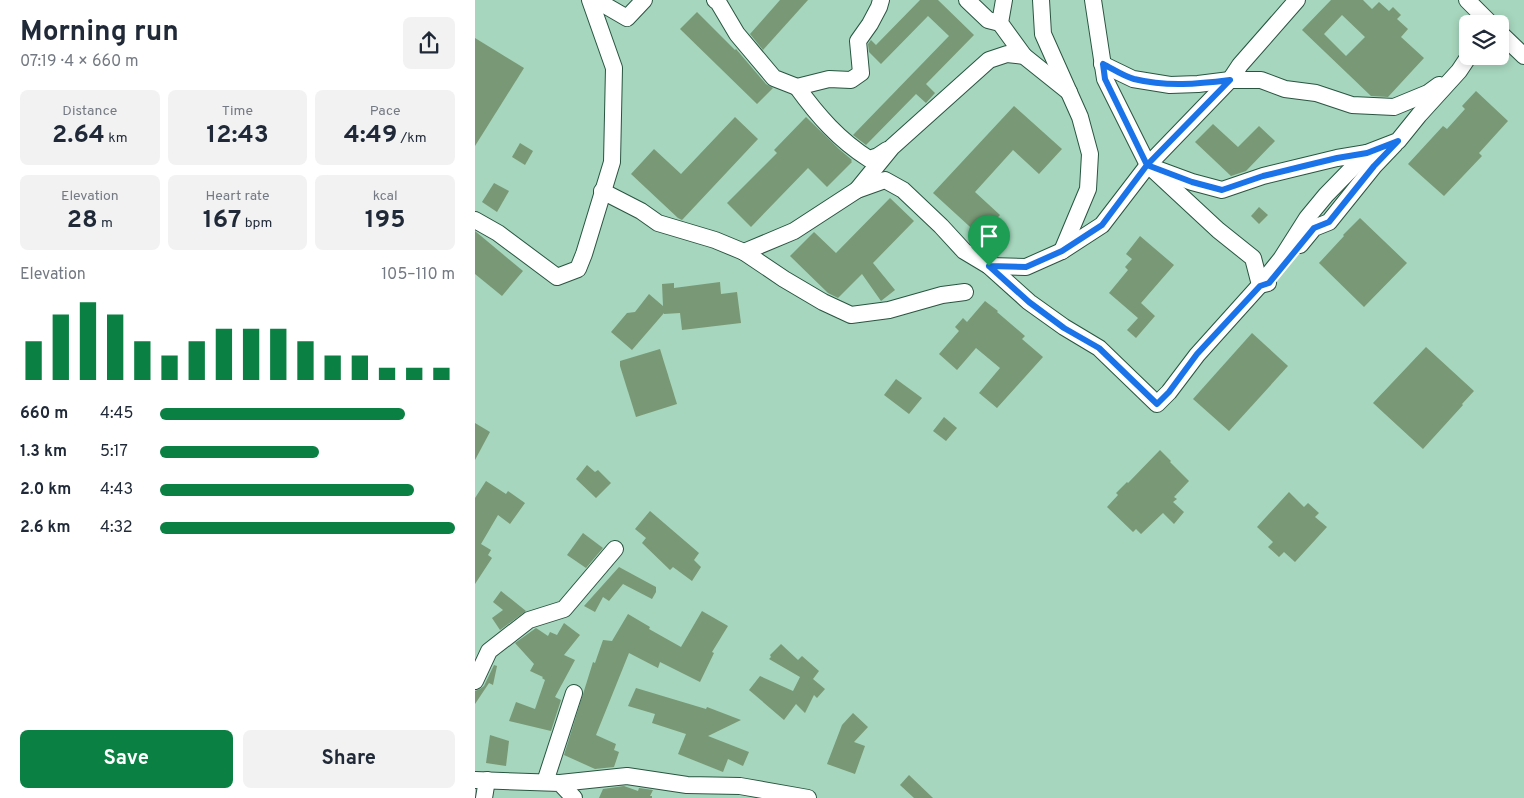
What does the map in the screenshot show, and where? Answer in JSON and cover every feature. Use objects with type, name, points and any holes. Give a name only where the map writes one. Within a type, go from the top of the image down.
[{"type":"street","points":[[475,220],[497,233],[557,278],[578,269],[612,162],[614,68],[590,0]]},
{"type":"street","points":[[596,0],[627,18],[644,0]]},
{"type":"street","points":[[797,87],[829,79],[851,80],[861,73],[858,41],[870,24],[881,0]]},
{"type":"street","points":[[967,0],[988,20],[1000,23],[1025,56],[1069,92]]},
{"type":"street","points":[[1000,23],[1004,0]]},
{"type":"street","points":[[1041,0],[1043,34],[1080,117],[1090,154],[1088,189],[1062,251]]},
{"type":"street","points":[[1093,0],[1105,79],[1147,165],[1253,258],[1260,286]]},
{"type":"street","points":[[989,266],[1026,267],[1062,251],[1102,225],[1147,165],[1230,80],[1240,65],[1297,0]]},
{"type":"street","points":[[1467,0],[1482,15]]},
{"type":"street","points":[[718,1],[737,34],[773,78],[797,87],[819,117],[846,143],[869,160],[892,147]]},
{"type":"street","points":[[1509,42],[1524,56]]},
{"type":"street","points":[[857,190],[892,147],[989,60],[1007,54],[1025,56]]},
{"type":"street","points":[[1103,64],[1133,78],[1170,85],[1230,80],[1261,80],[1285,89],[1316,93],[1352,106],[1394,107],[1428,94],[1459,71]]},
{"type":"street","points":[[1260,286],[1269,283],[1314,228],[1329,222],[1374,166],[1463,65]]},
{"type":"street","points":[[1147,165],[1192,182],[1222,190],[1263,176],[1337,158],[1367,153],[1398,141]]},
{"type":"street","points":[[744,252],[794,231],[857,190],[885,180],[903,190],[964,251],[989,266],[1029,302],[1064,328],[1099,348],[1157,404],[1169,392],[1197,354],[1260,286],[1281,259],[1313,210],[1367,153]]},
{"type":"street","points":[[602,191],[641,211],[658,223],[715,240],[744,252],[823,302],[851,315],[889,310],[942,295],[965,292]]},
{"type":"street","points":[[475,681],[482,649],[529,620],[564,609],[615,549]]},
{"type":"street","points":[[552,782],[575,693]]},
{"type":"street","points":[[485,798],[481,780],[552,782],[627,776],[687,784],[740,786],[808,798]]},
{"type":"street","points":[[552,782],[574,798]]},
{"type":"building","points":[[780,0],[808,0],[763,50],[750,34]]},
{"type":"building","points":[[920,0],[938,0],[974,35],[926,84],[935,93],[926,103],[916,94],[866,145],[853,135],[949,36],[928,16],[881,64],[869,52],[868,44],[871,40],[876,45]]},
{"type":"building","points":[[1331,0],[1363,0],[1372,9],[1379,2],[1389,11],[1393,7],[1401,15],[1397,19],[1408,29],[1401,37],[1424,58],[1388,97],[1371,96],[1302,30]],"holes":[[[1342,15],[1365,37],[1346,56],[1324,34]]]},
{"type":"building","points":[[697,12],[736,49],[766,84],[773,88],[757,104],[680,29]]},
{"type":"building","points":[[475,38],[524,68],[475,146]]},
{"type":"building","points":[[1476,91],[1508,121],[1479,153],[1482,156],[1444,196],[1408,164],[1443,126],[1447,129],[1465,109],[1462,106]]},
{"type":"building","points":[[1014,106],[1062,149],[1039,174],[1013,150],[975,192],[1000,215],[980,236],[933,193]]},
{"type":"building","points":[[735,117],[758,139],[682,220],[631,174],[654,149],[681,174]]},
{"type":"building","points":[[806,117],[852,162],[827,187],[808,168],[751,227],[727,203],[777,153],[774,150]]},
{"type":"building","points":[[1213,124],[1238,147],[1259,126],[1275,141],[1246,171],[1231,176],[1195,142]]},
{"type":"building","points":[[520,143],[533,151],[525,165],[512,157]]},
{"type":"building","points":[[494,183],[509,191],[497,212],[482,202]]},
{"type":"building","points":[[890,198],[914,221],[873,263],[895,290],[881,301],[862,274],[838,298],[828,293],[790,256],[814,232],[836,253]]},
{"type":"building","points":[[1259,207],[1268,215],[1259,224],[1251,216]]},
{"type":"building","points":[[1360,218],[1407,263],[1364,307],[1319,263]]},
{"type":"building","points":[[475,231],[523,271],[502,296],[475,274]]},
{"type":"building","points":[[1140,236],[1174,265],[1141,303],[1155,316],[1136,338],[1127,330],[1138,318],[1109,293],[1128,270],[1125,267],[1132,259],[1126,254]]},
{"type":"building","points":[[720,282],[721,294],[737,292],[741,323],[682,330],[680,313],[664,313],[632,350],[611,332],[627,313],[635,312],[649,294],[663,306],[662,284],[674,283],[674,288]]},
{"type":"building","points":[[985,301],[1025,336],[1022,339],[1043,357],[997,408],[979,393],[1000,368],[976,348],[957,370],[939,354],[959,331],[955,327],[963,318],[967,322]]},
{"type":"building","points":[[1252,333],[1288,366],[1229,431],[1193,399]]},
{"type":"building","points":[[1426,347],[1474,391],[1423,449],[1373,403]]},
{"type":"building","points":[[660,349],[677,404],[636,417],[620,361]]},
{"type":"building","points":[[896,379],[922,398],[909,414],[884,395]]},
{"type":"building","points":[[944,417],[957,428],[946,441],[933,431]]},
{"type":"building","points":[[475,423],[490,432],[475,460]]},
{"type":"building","points":[[1160,450],[1189,481],[1174,497],[1177,499],[1173,502],[1184,512],[1174,524],[1163,513],[1141,534],[1136,529],[1133,532],[1107,507],[1118,495],[1116,493]]},
{"type":"building","points":[[587,465],[595,472],[598,470],[611,483],[596,498],[576,479]]},
{"type":"building","points":[[486,481],[506,494],[508,491],[525,503],[510,524],[498,515],[481,544],[491,550],[488,555],[492,558],[475,584],[475,498]]},
{"type":"building","points":[[1289,492],[1304,507],[1308,503],[1319,513],[1315,517],[1327,527],[1295,562],[1284,552],[1279,557],[1268,547],[1273,542],[1257,527]]},
{"type":"building","points":[[650,511],[699,553],[694,560],[701,567],[692,581],[673,567],[670,570],[642,543],[646,538],[635,529]]},
{"type":"building","points":[[583,533],[603,548],[586,568],[567,555]]},
{"type":"building","points":[[619,567],[656,587],[656,592],[652,599],[623,584],[609,601],[603,597],[595,612],[584,606]]},
{"type":"building","points":[[501,591],[526,611],[500,630],[492,618],[503,610],[493,602]]},
{"type":"building","points":[[702,611],[728,626],[712,652],[714,653],[700,682],[660,662],[658,668],[629,653],[596,735],[616,744],[614,750],[619,752],[614,767],[595,769],[564,755],[593,662],[595,663],[603,640],[612,641],[628,614],[650,627],[649,629],[681,647]]},
{"type":"building","points":[[564,623],[580,635],[564,655],[575,660],[555,697],[561,700],[551,731],[509,721],[516,702],[535,709],[545,680],[543,677],[530,671],[534,664],[515,643],[536,628],[548,636],[550,632],[557,635]]},
{"type":"building","points":[[781,644],[798,660],[802,656],[819,671],[813,679],[825,689],[817,698],[814,695],[805,713],[796,704],[784,720],[749,690],[760,676],[793,691],[800,677],[769,659],[770,655]]},
{"type":"building","points":[[494,665],[497,666],[493,685],[489,683],[475,704],[475,691],[484,686]]},
{"type":"building","points":[[636,688],[706,709],[707,707],[741,720],[708,736],[749,752],[743,766],[728,759],[723,772],[678,754],[686,734],[652,723],[655,714],[628,706]]},
{"type":"building","points":[[853,713],[868,727],[854,742],[865,746],[855,774],[827,764],[842,725]]},
{"type":"building","points":[[490,735],[509,741],[506,766],[486,763]]},
{"type":"building","points":[[909,775],[933,798],[914,798],[900,785]]},
{"type":"building","points":[[624,786],[638,791],[639,788],[653,790],[650,796],[652,798],[599,798],[603,789]]},
{"type":"route","points":[[989,266],[1026,267],[1062,251],[1102,225],[1147,165],[1105,79],[1103,64],[1133,78],[1170,85],[1230,80],[1147,165],[1192,182],[1222,190],[1263,176],[1337,158],[1367,153],[1398,141],[1374,166],[1329,222],[1314,228],[1269,283],[1260,286],[1197,354],[1169,392],[1157,404],[1099,348],[1064,328],[1029,302],[989,266]]}]
